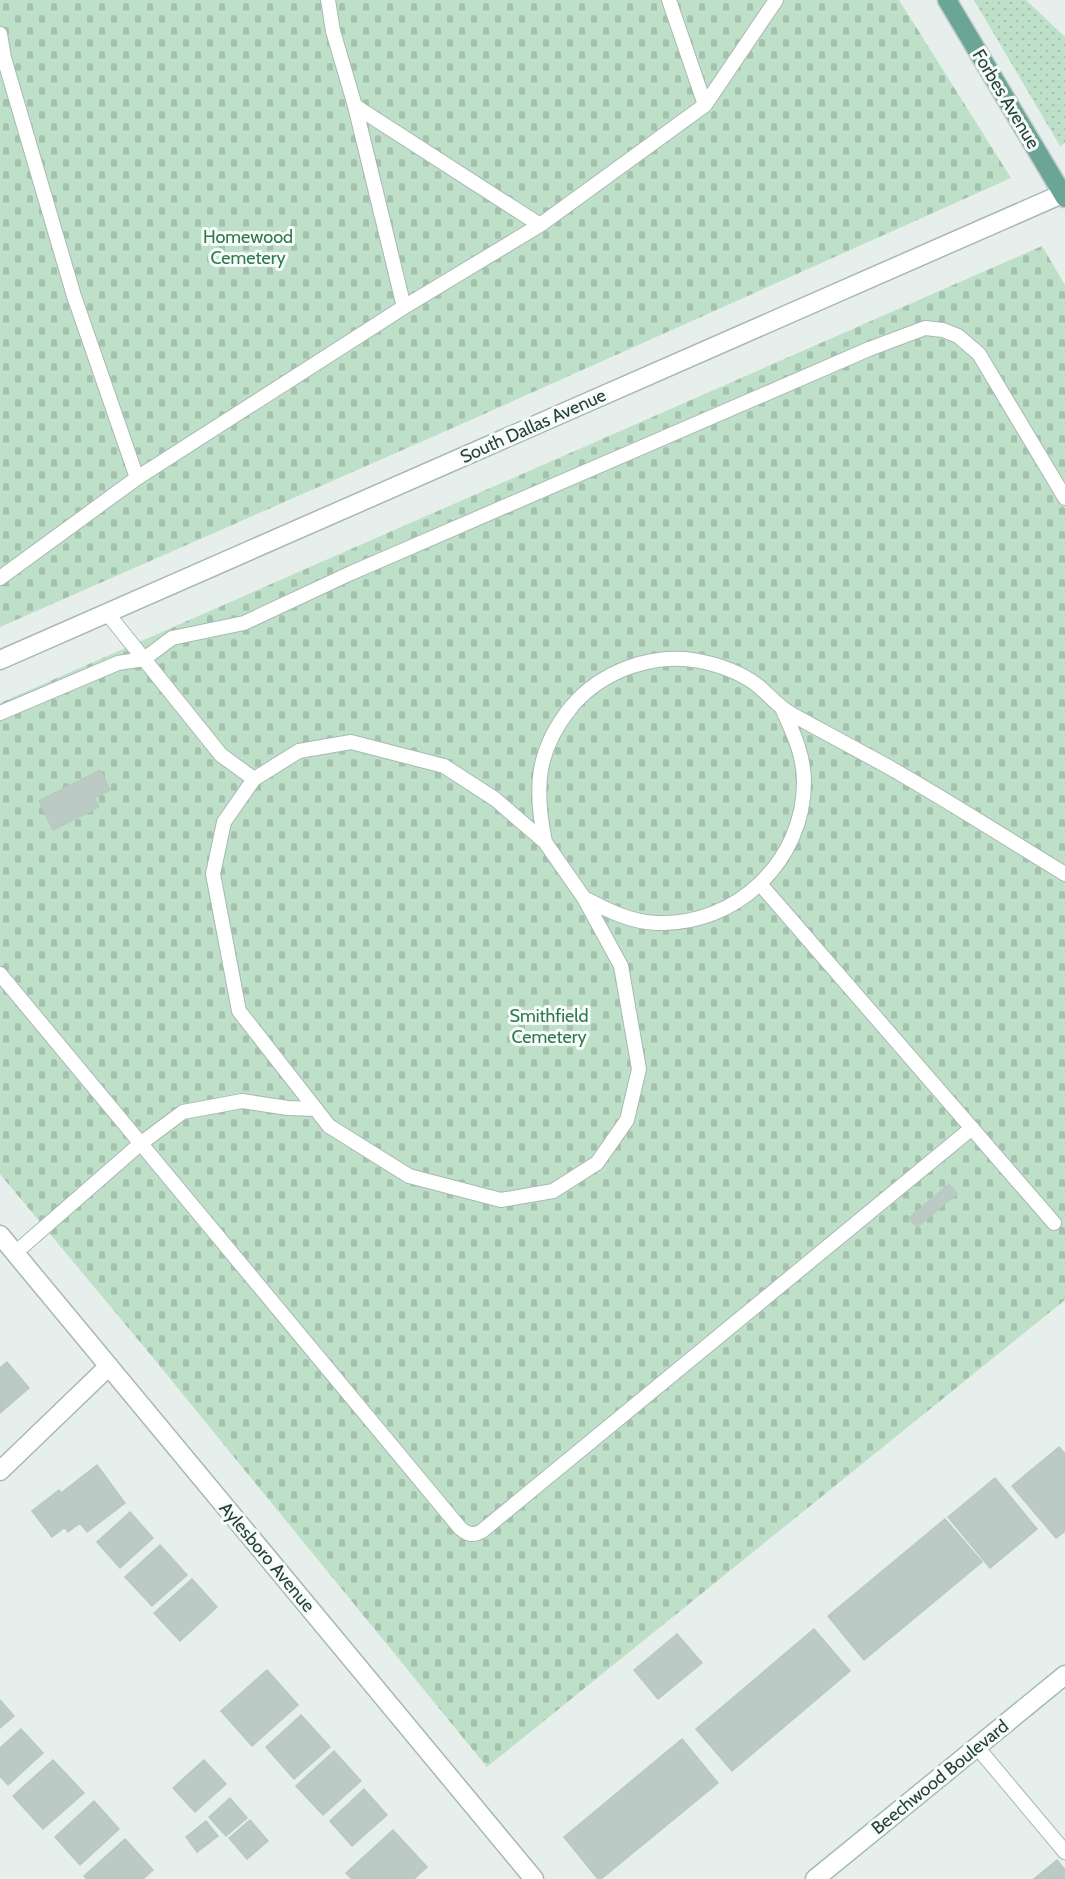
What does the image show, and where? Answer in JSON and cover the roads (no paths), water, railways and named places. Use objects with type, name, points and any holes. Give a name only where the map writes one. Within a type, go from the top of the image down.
[{"type":"main road","name":"Forbes Avenue","points":[[947,0],[1064,195]]},
{"type":"street","name":"South Dallas Avenue","points":[[0,660],[1064,195]]},
{"type":"street","name":"Aylesboro Avenue","points":[[0,1235],[534,1879]]},
{"type":"street","points":[[0,1471],[109,1366]]},
{"type":"street","name":"Beechwood Boulevard","points":[[815,1879],[1065,1675]]},
{"type":"lane","points":[[328,0],[333,31],[356,106],[404,307]]},
{"type":"lane","points":[[669,0],[705,105]]},
{"type":"lane","points":[[0,578],[137,478],[404,307],[540,225],[705,105],[776,0]]},
{"type":"lane","points":[[0,34],[4,58],[74,296],[137,478]]},
{"type":"lane","points":[[356,106],[540,225]]},
{"type":"lane","points":[[0,713],[118,663],[144,659],[172,638],[244,623],[351,573],[869,349],[925,328],[943,330],[958,336],[979,354],[1065,498]]},
{"type":"lane","points":[[107,613],[221,755],[254,779]]},
{"type":"lane","points":[[545,842],[538,811],[538,779],[546,749],[561,721],[581,697],[606,678],[635,665],[665,659],[697,660],[727,669],[755,684],[782,708],[888,767],[1065,874]]},
{"type":"lane","points":[[584,898],[618,916],[656,923],[694,920],[730,907],[761,885],[785,855],[800,819],[804,781],[799,743],[782,708]]},
{"type":"lane","points":[[351,742],[444,766],[495,799],[545,842],[584,898],[621,966],[639,1069],[627,1120],[597,1163],[553,1191],[501,1200],[409,1176],[329,1126],[239,1011],[213,874],[224,822],[254,779],[299,751],[351,742]]},
{"type":"lane","points":[[761,885],[1054,1223]]},
{"type":"lane","points":[[0,974],[467,1534],[475,1535],[482,1531],[972,1128]]},
{"type":"lane","points":[[15,1253],[140,1144],[183,1112],[242,1101],[288,1108],[316,1109]]},
{"type":"lane","points":[[977,1747],[1065,1852]]},
{"type":"park label","name":"Homewood Cemetery","points":[[248,247]]},
{"type":"park label","name":"Smithfield Cemetery","points":[[549,1026]]}]
